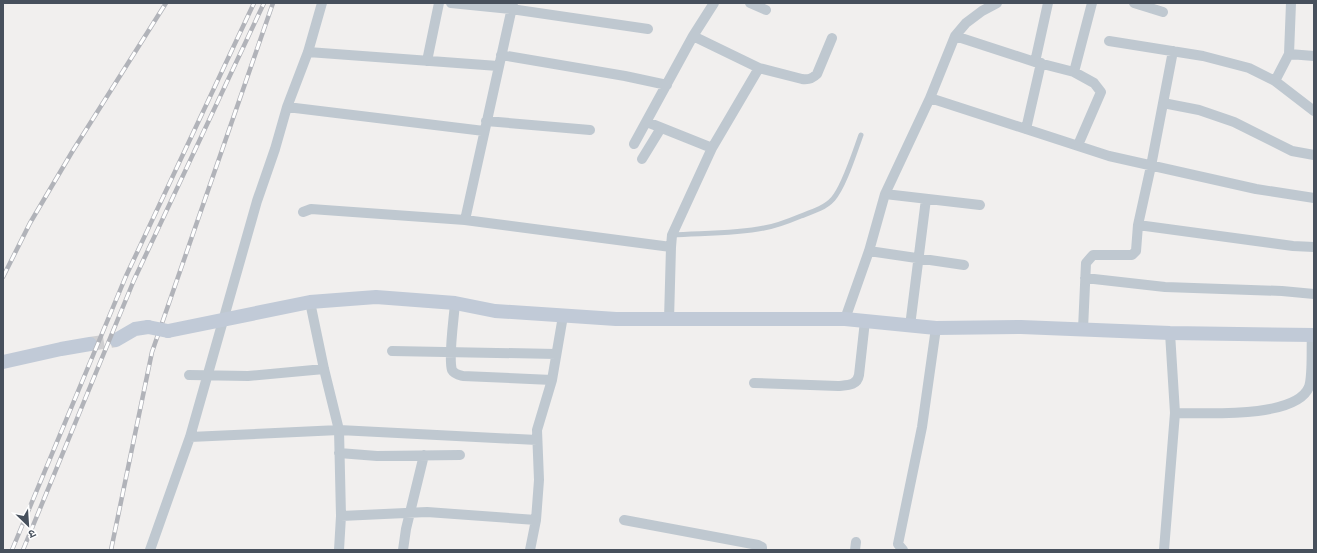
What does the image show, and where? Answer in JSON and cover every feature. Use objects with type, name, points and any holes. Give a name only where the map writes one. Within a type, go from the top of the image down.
[{"type":"street","points":[[150,550],[190,437],[257,201],[275,149],[287,107],[308,52],[322,3]]},
{"type":"street","points":[[427,61],[438,3]]},
{"type":"street","points":[[451,3],[512,6],[648,29]]},
{"type":"street","points":[[634,144],[693,36],[714,3]]},
{"type":"street","points":[[750,3],[766,10]]},
{"type":"street","points":[[846,319],[869,251],[885,194],[930,98],[955,36],[966,23],[982,11],[998,3]]},
{"type":"street","points":[[1026,128],[1048,3]]},
{"type":"street","points":[[1074,72],[1092,3]]},
{"type":"street","points":[[1134,3],[1163,12]]},
{"type":"street","points":[[1275,81],[1289,54],[1291,3]]},
{"type":"street","points":[[465,220],[512,6]]},
{"type":"street","points":[[693,36],[759,68],[808,80],[817,74],[832,38]]},
{"type":"street","points":[[955,36],[1038,63],[1074,72],[1094,84],[1101,92],[1078,145]]},
{"type":"street","points":[[1109,41],[1203,56],[1249,68],[1275,81],[1314,110]]},
{"type":"street","points":[[1083,329],[1086,263],[1093,255],[1132,255],[1136,251],[1138,225],[1164,103],[1173,51]]},
{"type":"street","points":[[308,52],[498,66]]},
{"type":"street","points":[[1289,54],[1314,56]]},
{"type":"street","points":[[501,55],[625,76],[667,85]]},
{"type":"street","points":[[669,320],[672,235],[712,148],[759,68]]},
{"type":"street","points":[[930,98],[1109,156],[1256,189],[1314,198]]},
{"type":"street","points":[[1164,103],[1199,110],[1234,122],[1292,151],[1314,155]]},
{"type":"street","points":[[287,107],[485,126],[590,130]]},
{"type":"street","points":[[647,122],[712,148]]},
{"type":"street","points":[[642,159],[662,128]]},
{"type":"street","points":[[885,194],[980,205]]},
{"type":"street","points":[[910,326],[926,199]]},
{"type":"street","points":[[303,212],[311,208],[465,220],[671,247]]},
{"type":"street","points":[[1138,225],[1293,246],[1314,247]]},
{"type":"street","points":[[869,251],[964,265]]},
{"type":"street","points":[[1085,278],[1165,287],[1282,291],[1314,294]]},
{"type":"street","points":[[116,340],[135,329],[148,327],[168,331],[310,302],[376,297],[455,303],[495,311],[616,319],[846,319],[936,328],[1021,327],[1170,333],[1313,335],[1310,381],[1308,389],[1297,401],[1279,407],[1249,413],[1175,413]]},
{"type":"street","points":[[310,302],[339,430],[341,516],[339,550]]},
{"type":"street","points":[[455,303],[451,353],[452,370],[456,374],[463,376],[552,380]]},
{"type":"street","points":[[530,550],[536,520],[539,480],[537,430],[552,380],[563,316]]},
{"type":"street","points":[[754,382],[838,386],[848,386],[854,384],[858,380],[859,375],[865,322]]},
{"type":"street","points":[[903,550],[898,544],[922,427],[936,328]]},
{"type":"street","points":[[1164,550],[1175,413],[1170,333]]},
{"type":"street","points":[[3,362],[90,344]]},
{"type":"street","points":[[392,352],[556,354]]},
{"type":"street","points":[[189,374],[248,376],[324,369]]},
{"type":"street","points":[[190,437],[339,430],[537,440]]},
{"type":"street","points":[[339,453],[377,456],[460,455]]},
{"type":"street","points":[[403,550],[406,529],[424,455]]},
{"type":"street","points":[[341,516],[427,512],[536,520]]},
{"type":"street","points":[[624,520],[758,545],[762,547],[762,550]]},
{"type":"lane","points":[[672,235],[764,228],[779,225],[815,211],[826,205],[840,190],[862,135]]},
{"type":"tunnel","points":[[90,344],[116,340]]},
{"type":"railway","points":[[3,277],[30,223],[72,152],[166,3]]},
{"type":"railway","points":[[12,550],[126,276],[254,3]]},
{"type":"railway","points":[[23,550],[134,280],[264,3]]},
{"type":"railway","points":[[111,550],[152,352],[273,3]]}]
